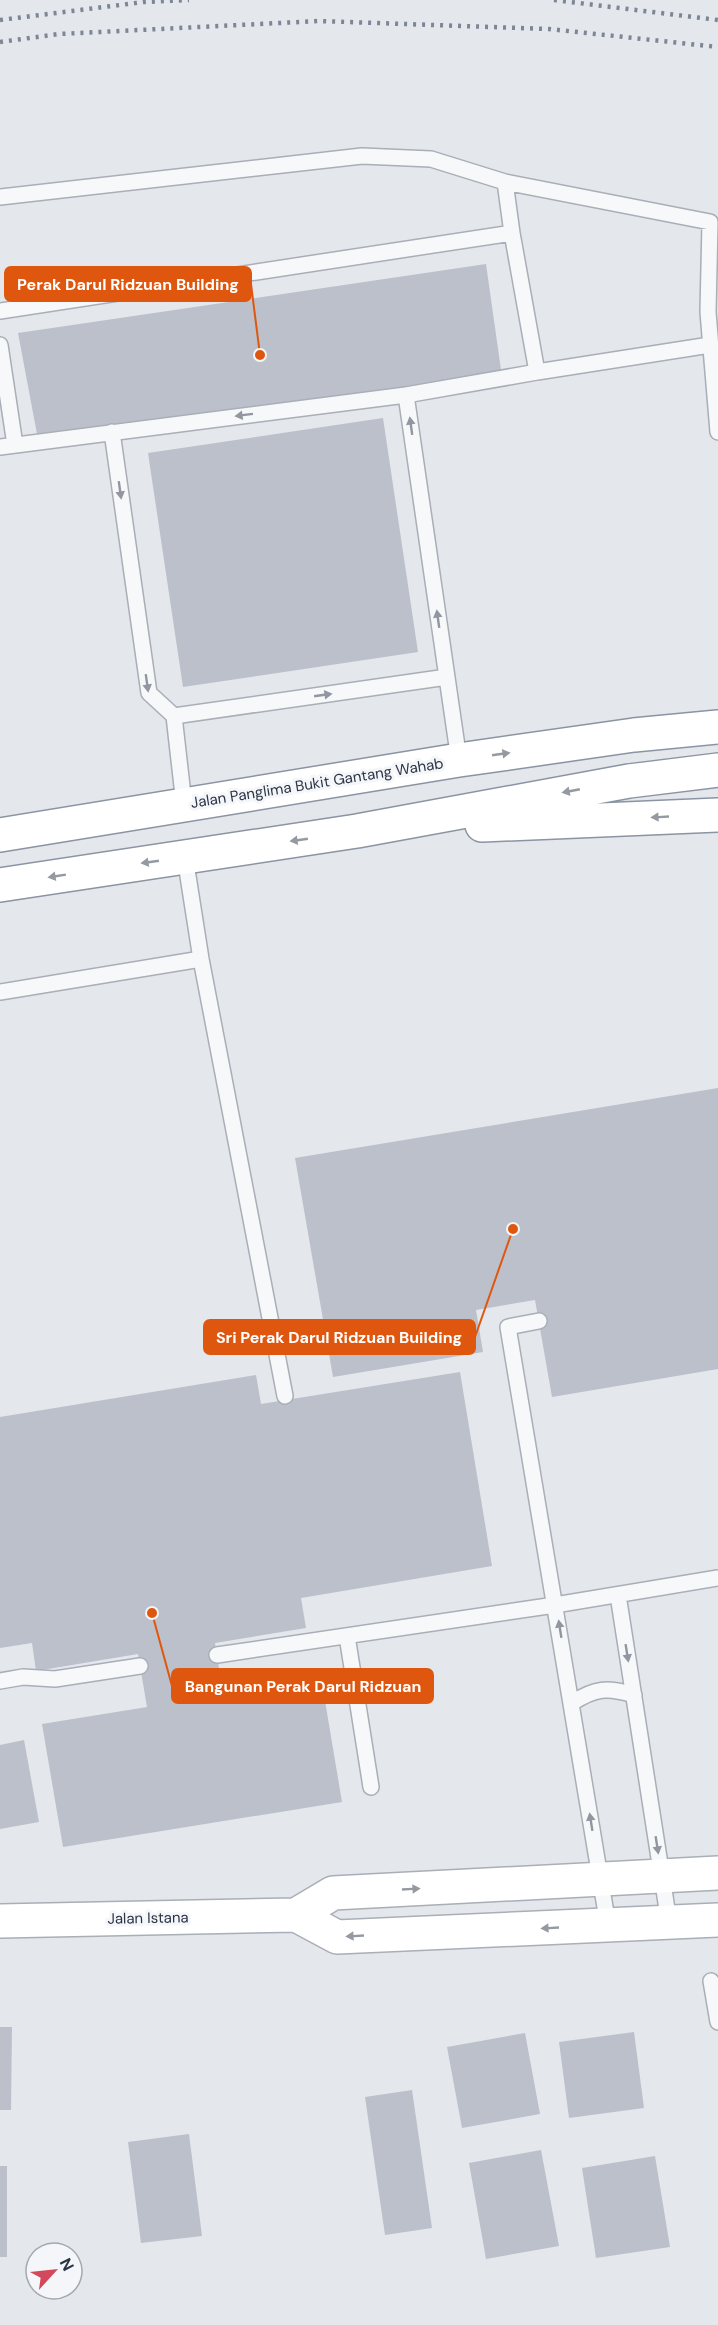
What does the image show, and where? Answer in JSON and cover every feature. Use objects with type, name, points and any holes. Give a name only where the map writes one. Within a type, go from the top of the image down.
[{"type":"main road","points":[[634,735],[718,705]]},
{"type":"main road","points":[[634,735],[718,727]]},
{"type":"main road","name":"Jalan Panglima Bukit Gantang Wahab","points":[[0,835],[459,760],[634,735]]},
{"type":"main road","points":[[0,885],[357,831],[629,781],[718,770]]},
{"type":"main road","points":[[357,831],[718,815]]},
{"type":"main road","points":[[296,1915],[333,1893],[718,1873]]},
{"type":"main road","points":[[296,1915],[337,1937],[718,1920]]},
{"type":"main road","name":"Jalan Istana","points":[[0,1921],[296,1915]]},
{"type":"lane","points":[[0,198],[362,156],[397,156],[431,159],[505,182],[710,222],[713,312],[710,345],[718,432]]},
{"type":"lane","points":[[505,182],[537,372]]},
{"type":"lane","points":[[0,311],[512,233]]},
{"type":"lane","points":[[0,345],[8,446],[406,395],[710,345]]},
{"type":"lane","points":[[406,395],[459,760]]},
{"type":"lane","points":[[112,432],[149,693],[174,716],[184,804]]},
{"type":"lane","points":[[174,716],[447,677]]},
{"type":"lane","points":[[185,857],[201,959],[285,1396]]},
{"type":"lane","points":[[0,992],[201,959]]},
{"type":"lane","points":[[539,1321],[507,1326],[608,1925]]},
{"type":"lane","points":[[217,1655],[555,1605],[718,1578]]},
{"type":"lane","points":[[618,1595],[669,1922]]},
{"type":"lane","points":[[347,1636],[371,1787]]},
{"type":"lane","points":[[0,1681],[23,1677],[55,1679],[140,1666]]},
{"type":"lane","points":[[572,1703],[585,1694],[600,1689],[618,1690],[634,1695]]},
{"type":"lane","points":[[711,1981],[718,2022]]},
{"type":"building","points":[[486,264],[502,377],[37,434],[18,333]]},
{"type":"building","points":[[383,418],[418,652],[183,687],[148,453]]},
{"type":"building","points":[[718,1088],[718,1369],[552,1397],[535,1300],[476,1310],[483,1352],[333,1377],[295,1158]]},
{"type":"building","points":[[460,1372],[492,1566],[301,1598],[306,1628],[215,1643],[223,1693],[321,1677],[342,1802],[63,1847],[42,1724],[147,1707],[138,1654],[36,1671],[32,1643],[0,1648],[0,1417],[256,1375],[261,1404]]},
{"type":"building","points":[[24,1740],[39,1822],[0,1829],[0,1745]]},
{"type":"building","points":[[0,2027],[12,2027],[11,2110],[0,2110]]},
{"type":"building","points":[[634,2032],[644,2108],[569,2118],[559,2042]]},
{"type":"building","points":[[525,2033],[540,2114],[462,2128],[447,2047]]},
{"type":"building","points":[[412,2090],[432,2228],[385,2235],[365,2097]]},
{"type":"building","points":[[189,2134],[202,2236],[141,2243],[128,2142]]},
{"type":"building","points":[[541,2150],[559,2246],[486,2259],[469,2163]]},
{"type":"building","points":[[655,2156],[670,2247],[596,2258],[582,2168]]},
{"type":"building","points":[[0,2166],[7,2166],[7,2257],[0,2257]]},
{"type":"railway","points":[[0,20],[144,2],[189,0]]},
{"type":"railway","points":[[554,0],[718,20]]},
{"type":"railway","points":[[0,42],[59,34],[319,21],[549,29],[718,47]]},
{"type":"place","name":"Perak Darul Ridzuan Building","points":[[260,355]]},
{"type":"place","name":"Sri Perak Darul Ridzuan Building","points":[[513,1229]]},
{"type":"place","name":"Bangunan Perak Darul Ridzuan","points":[[152,1613]]}]
